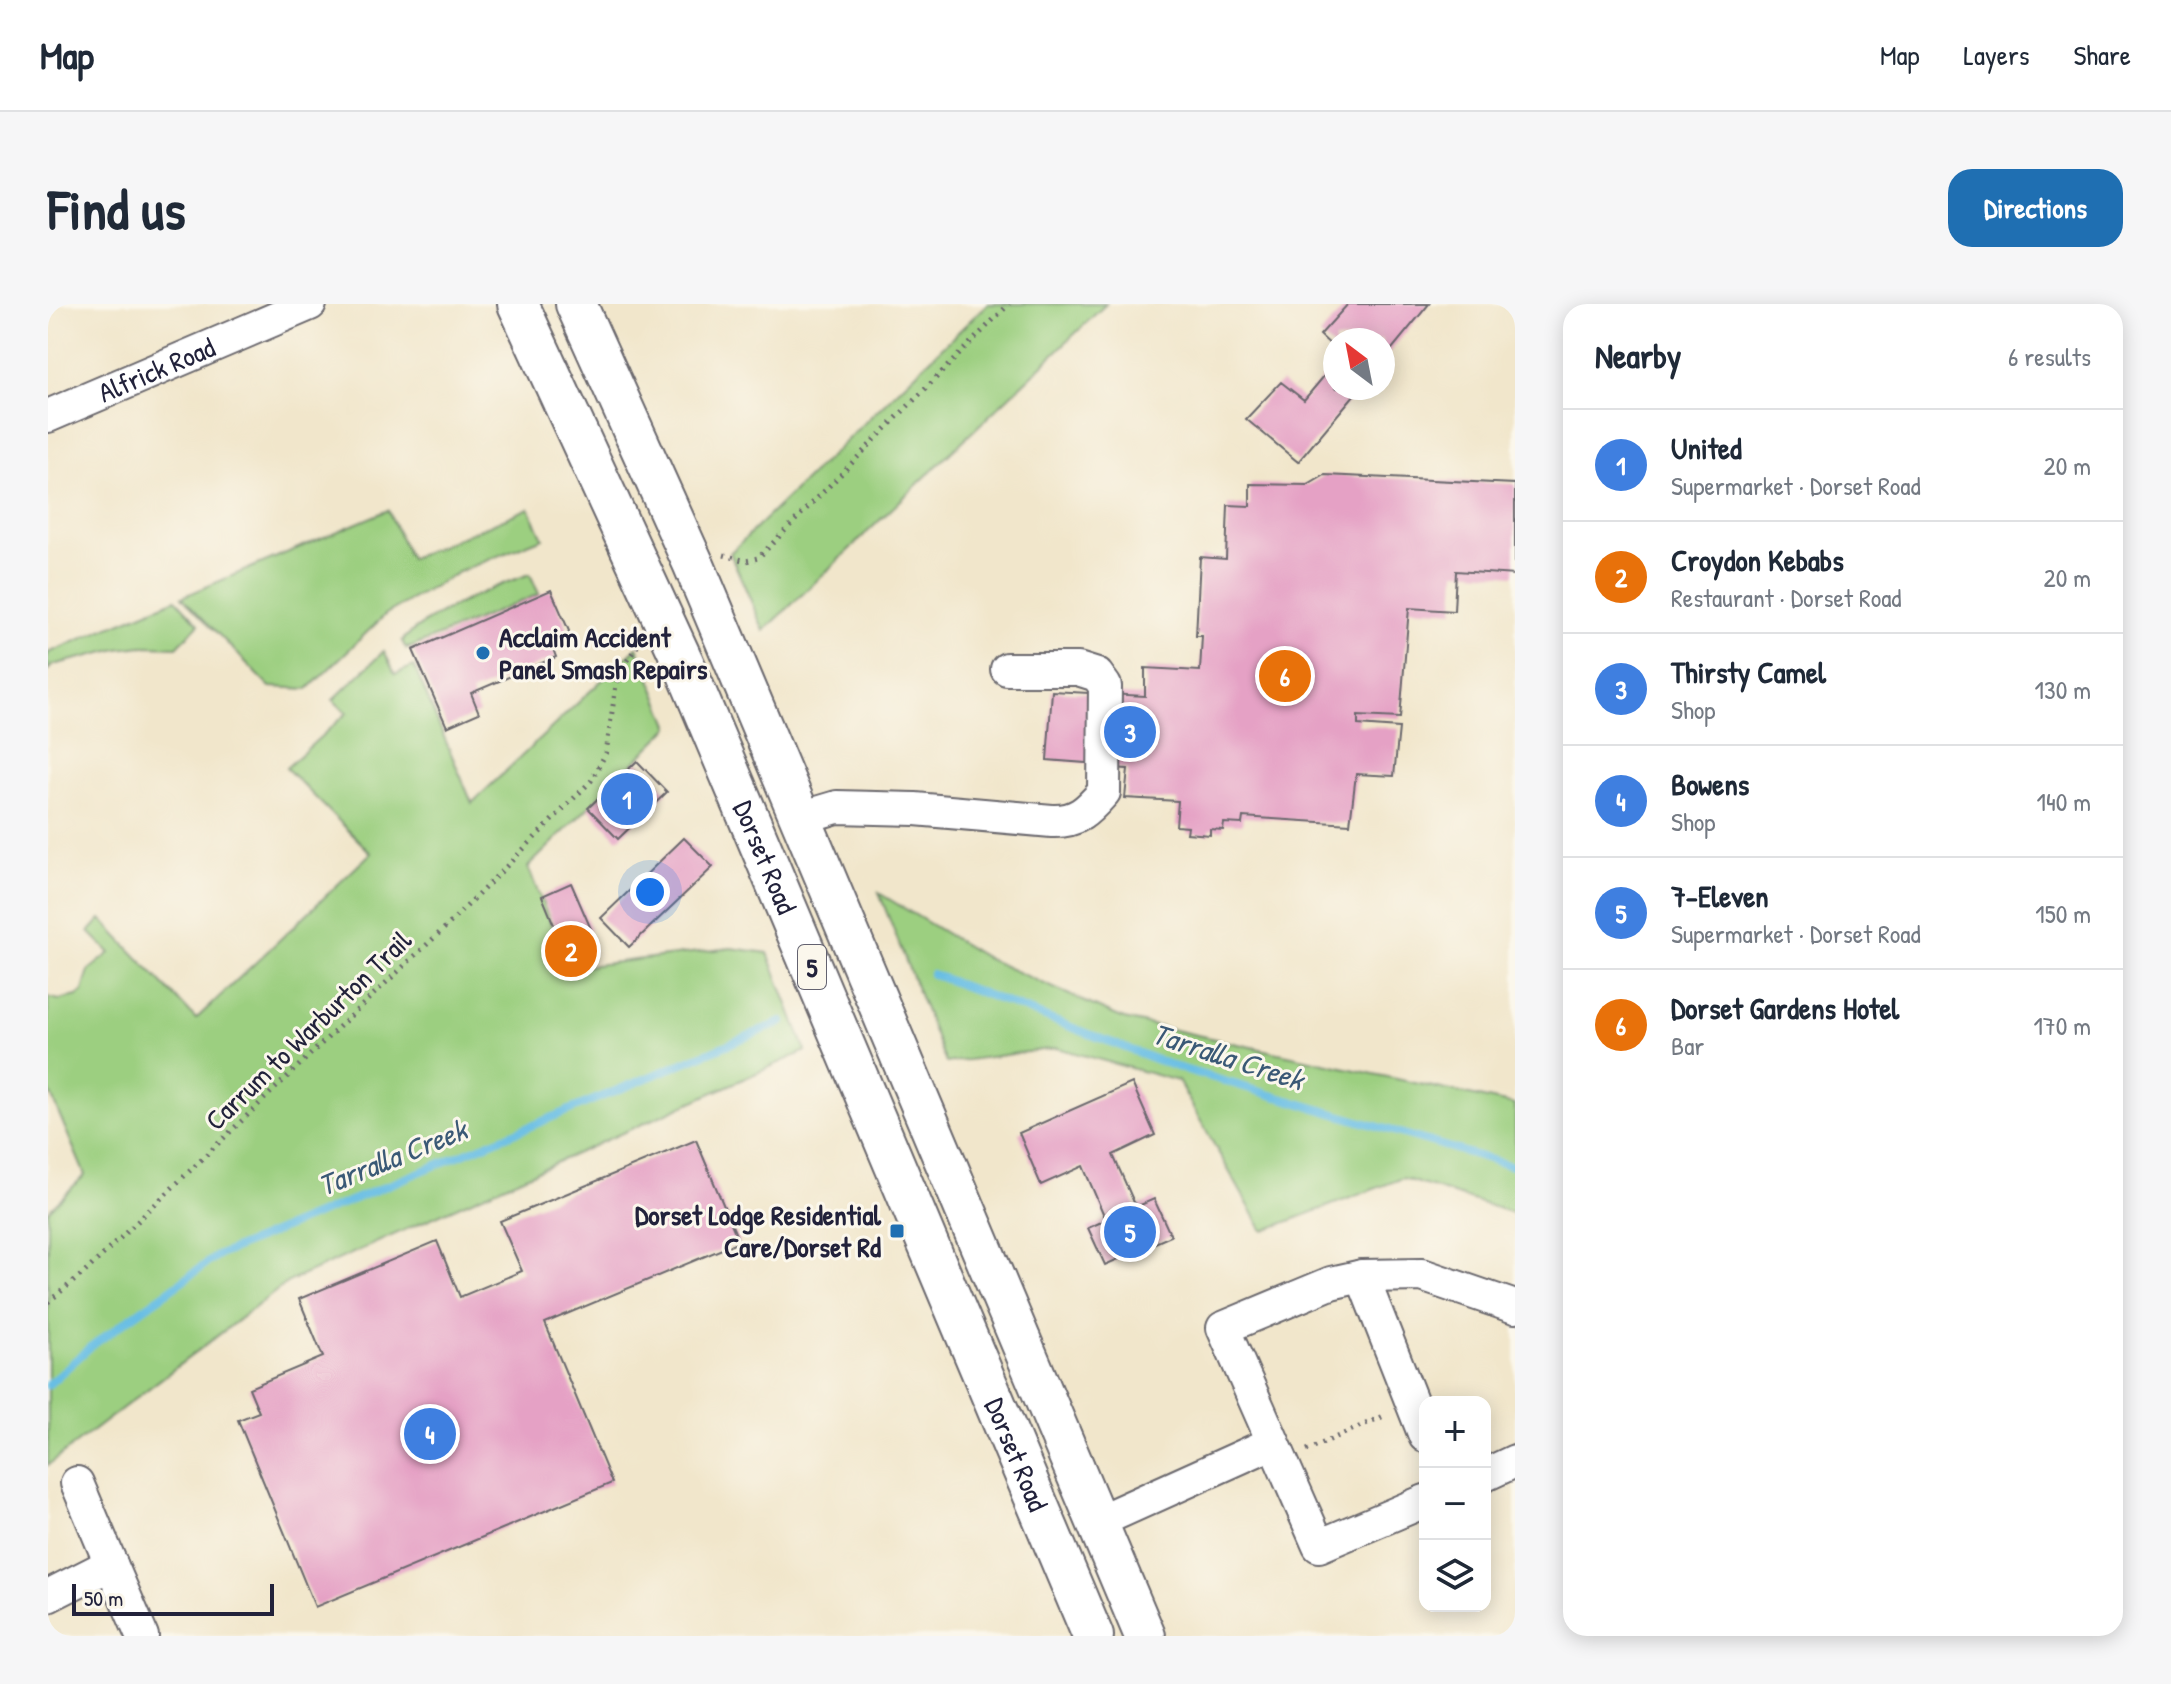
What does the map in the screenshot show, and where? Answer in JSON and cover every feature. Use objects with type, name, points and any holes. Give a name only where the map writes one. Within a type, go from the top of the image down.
[{"type":"main road","name":"Dorset Road","points":[[518,304],[683,662],[1093,1636]]},
{"type":"main road","name":"Dorset Road","points":[[576,304],[693,563],[1145,1636]]},
{"type":"main road","points":[[757,836],[800,818]]},
{"type":"main road","points":[[955,1306],[999,1288]]},
{"type":"street","name":"Alfrick Road","points":[[48,416],[310,304]]},
{"type":"street","points":[[800,818],[837,807],[915,809],[1063,822],[1079,817],[1104,792],[1105,686],[1097,675],[1078,669],[1007,669]]},
{"type":"street","points":[[1419,1504],[1319,1546],[1223,1328],[1331,1283],[1362,1276],[1422,1275],[1515,1307]]},
{"type":"street","points":[[1362,1276],[1419,1422]]},
{"type":"street","points":[[1097,1522],[1276,1452]]},
{"type":"street","points":[[1491,1472],[1515,1461]]},
{"type":"street","points":[[77,1483],[142,1636]]},
{"type":"street","points":[[48,1596],[111,1564]]},
{"type":"path","points":[[775,542],[1009,304]]},
{"type":"path","name":"Carrum to Warburton Trail","points":[[48,1302],[85,1272],[450,923],[591,781]]},
{"type":"path","points":[[1276,1452],[1411,1404]]},
{"type":"green space","points":[[987,304],[1106,304],[764,631],[730,553]]},
{"type":"green space","points":[[529,508],[543,538],[461,571],[386,614],[308,689],[270,687],[182,597],[388,510],[410,559]]},
{"type":"green space","points":[[530,574],[539,594],[407,649],[405,647],[402,641],[412,631],[443,612]]},
{"type":"green space","points":[[176,599],[199,624],[177,647],[118,649],[53,665],[48,670],[48,653]]},
{"type":"green space","points":[[637,647],[670,727],[528,867],[570,972],[587,966],[731,948],[768,953],[806,1051],[288,1282],[48,1465],[48,1211],[85,1175],[48,1088],[48,997],[59,1000],[77,996],[83,991],[89,970],[110,953],[89,932],[101,919],[196,1019],[371,853],[286,768],[347,713],[333,700],[384,651],[395,674],[414,666],[472,803]]},
{"type":"green space","points":[[879,893],[988,959],[1124,1019],[1515,1105],[1515,1214],[1403,1178],[1263,1231],[1178,1081],[1057,1048],[946,1063]]},
{"type":"building","points":[[1348,304],[1429,304],[1395,345],[1395,328],[1326,328]]},
{"type":"building","points":[[1323,377],[1323,400],[1350,400],[1298,462],[1246,419],[1281,382],[1304,400]]},
{"type":"building","points":[[1325,475],[1515,484],[1515,575],[1456,571],[1454,611],[1409,608],[1400,718],[1358,716],[1358,725],[1399,728],[1394,776],[1356,774],[1350,824],[1243,817],[1242,824],[1224,823],[1223,830],[1210,829],[1210,835],[1187,833],[1188,827],[1176,826],[1178,801],[1125,798],[1128,769],[1047,760],[1052,691],[1145,696],[1145,668],[1200,671],[1202,636],[1196,636],[1200,557],[1226,559],[1228,505],[1250,506],[1250,484],[1308,485]]},
{"type":"building","points":[[551,590],[569,631],[563,645],[553,649],[556,657],[471,693],[479,713],[447,727],[413,650]]},
{"type":"building","points":[[637,761],[667,792],[618,839],[588,808]]},
{"type":"building","points":[[684,838],[713,867],[629,947],[601,918]]},
{"type":"building","points":[[571,883],[591,929],[573,937],[583,962],[569,968],[542,896]]},
{"type":"building","points":[[1132,1083],[1155,1135],[1113,1155],[1136,1207],[1154,1199],[1171,1236],[1105,1265],[1088,1228],[1106,1220],[1083,1166],[1041,1185],[1019,1133]]},
{"type":"building","points":[[696,1140],[739,1242],[545,1323],[612,1483],[315,1607],[238,1420],[259,1412],[249,1388],[323,1357],[299,1299],[437,1241],[460,1297],[522,1271],[500,1221]]},
{"type":"waterway","name":"Tarralla Creek","points":[[932,974],[1173,1066],[1515,1167]]},
{"type":"waterway","name":"Tarralla Creek","points":[[48,1385],[90,1347],[217,1256],[782,1022]]},
{"type":"place","name":"Acclaim Accident Panel Smash Repairs","points":[[483,653]]},
{"type":"place","name":"Dorset Gardens Hotel","points":[[1285,676]]},
{"type":"place","name":"Thirsty Camel","points":[[1130,732]]},
{"type":"place","name":"United","points":[[627,799]]},
{"type":"place","name":"Croydon Kebabs","points":[[571,951]]},
{"type":"place","name":"Dorset Lodge Residential Care/Dorset Rd","points":[[897,1231]]},
{"type":"place","name":"7-Eleven","points":[[1130,1232]]},
{"type":"place","name":"Bowens","points":[[430,1434]]}]
